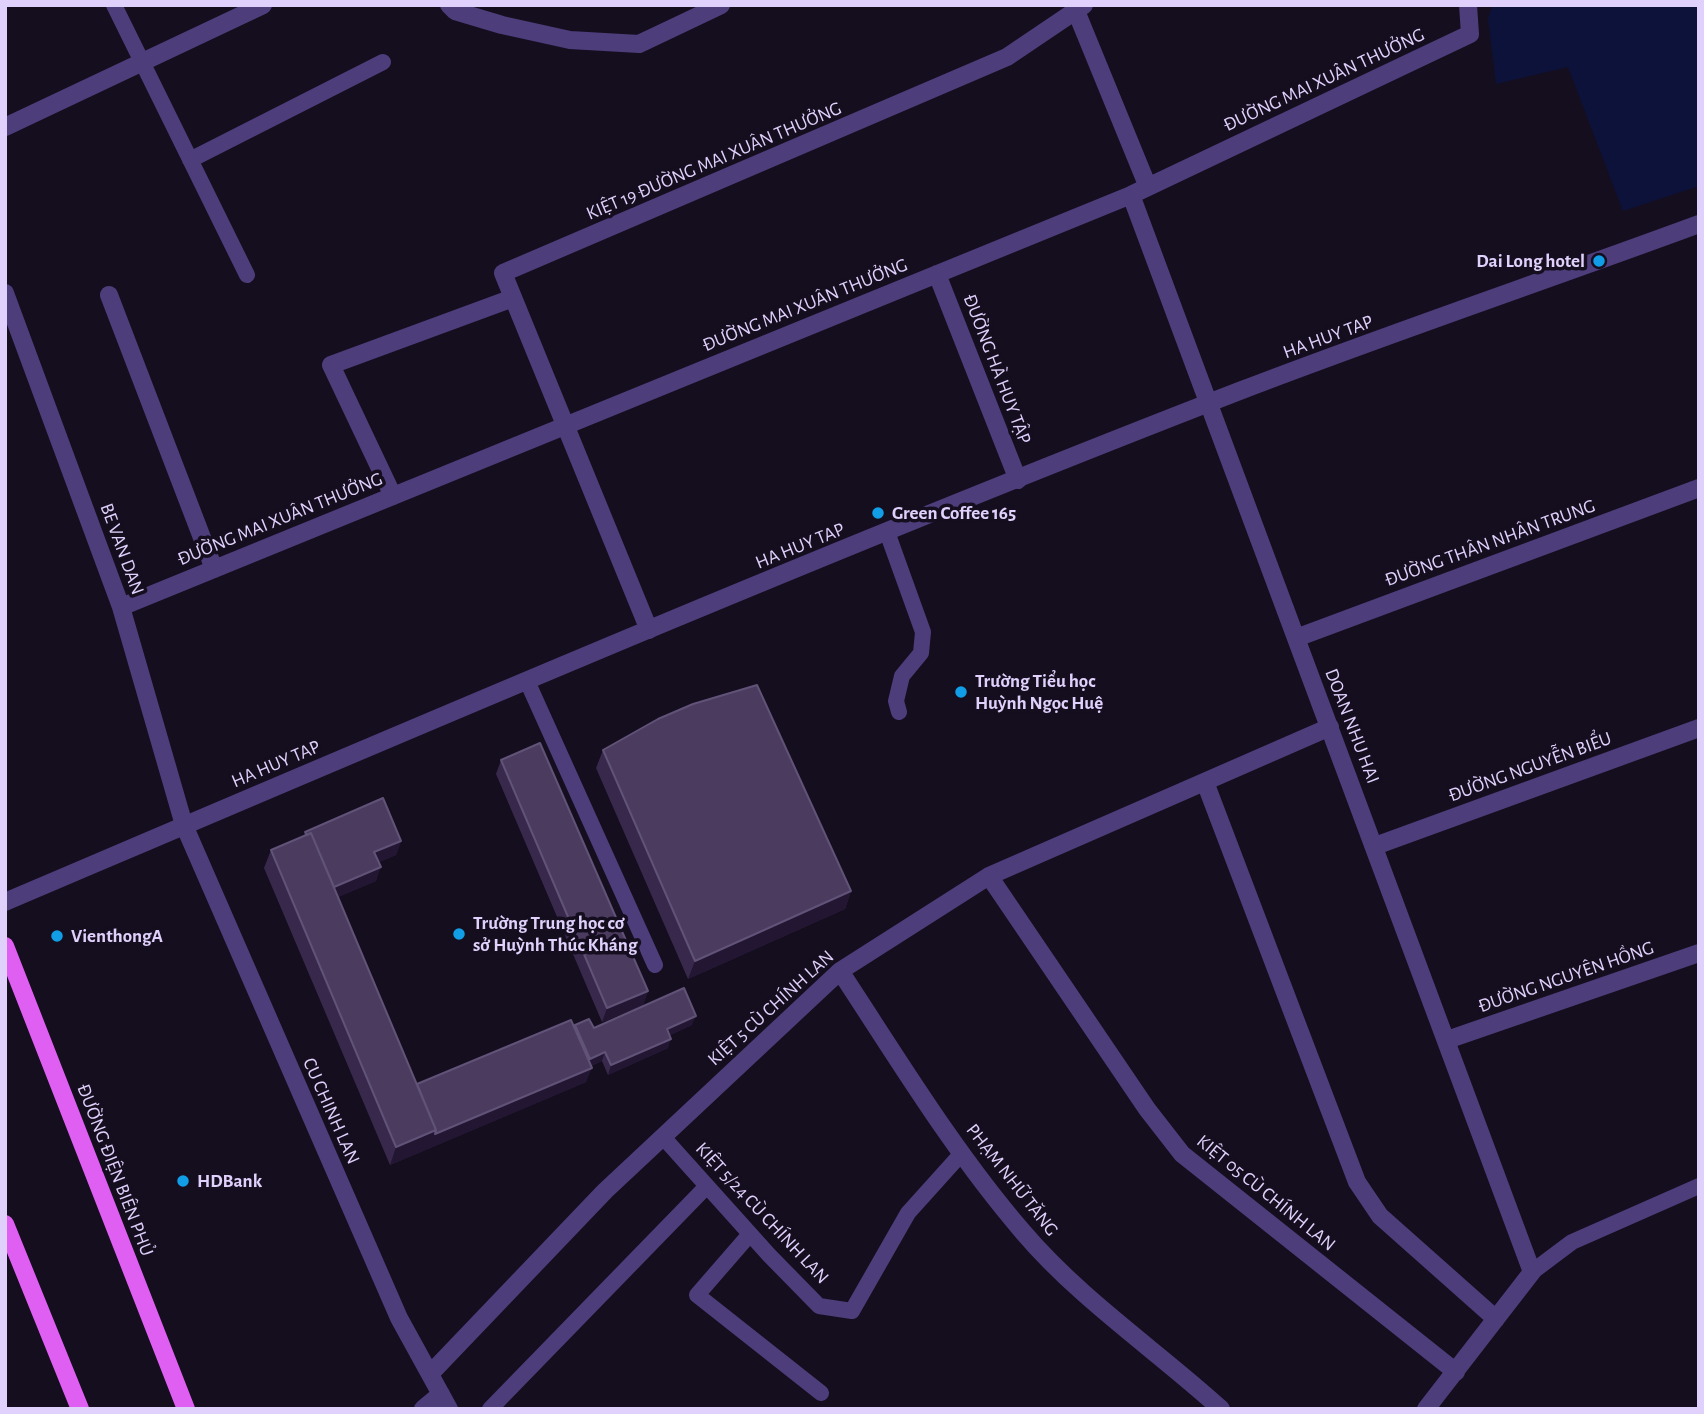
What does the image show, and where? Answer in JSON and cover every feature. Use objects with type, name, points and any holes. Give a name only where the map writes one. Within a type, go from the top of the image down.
[{"type":"main road","name":"ĐƯỜNG ĐIỆN BIÊN PHỦ","points":[[5,946],[186,1409]]},
{"type":"main road","points":[[5,1224],[80,1409]]},
{"type":"street","points":[[5,127],[263,5]]},
{"type":"street","points":[[449,5],[455,11],[502,25],[570,40],[639,44],[721,5]]},
{"type":"street","name":"ĐƯỜNG MAI XUÂN THƯỞNG","points":[[121,607],[1131,195],[1470,34],[1468,5]]},
{"type":"street","points":[[1080,8],[1148,187]]},
{"type":"street","name":"KIỆT 19 ĐƯỜNG MAI XUÂN THƯỞNG","points":[[565,426],[503,273],[1007,57],[1080,8]]},
{"type":"street","name":"DOAN NHU HAI","points":[[1131,195],[1532,1272]]},
{"type":"street","name":"HA HUY TAP","points":[[5,902],[527,681],[1208,404],[1699,225]]},
{"type":"street","name":"ĐƯỜNG HÀ HUY TẬP","points":[[937,274],[1018,480]]},
{"type":"street","name":"BE VAN DAN","points":[[5,293],[121,607],[184,825]]},
{"type":"street","points":[[109,295],[214,569]]},
{"type":"street","points":[[393,496],[331,365],[513,298]]},
{"type":"street","points":[[565,426],[649,631]]},
{"type":"street","name":"ĐƯỜNG THÂN NHÂN TRUNG","points":[[1296,638],[1699,488]]},
{"type":"street","name":"KIỆT 5 CÙ CHÍNH LAN","points":[[430,1374],[605,1191],[840,971],[989,876],[1330,727]]},
{"type":"street","name":"ĐƯỜNG NGUYỄN BIỂU","points":[[1375,846],[1699,728]]},
{"type":"street","points":[[1205,782],[1357,1182],[1380,1216],[1496,1319]]},
{"type":"street","name":"CU CHINH LAN","points":[[184,825],[399,1318],[445,1402]]},
{"type":"street","name":"KIỆT 05 CÙ CHÍNH LAN","points":[[989,876],[1147,1109],[1182,1154],[1456,1372]]},
{"type":"street","name":"ĐƯỜNG NGUYÊN HỒNG","points":[[1447,1040],[1699,953]]},
{"type":"street","name":"PHẠM NHỮ TĂNG","points":[[840,971],[962,1153],[1023,1233],[1084,1293],[1211,1405]]},
{"type":"street","points":[[1426,1409],[1532,1272]]},
{"type":"street","points":[[423,1409],[445,1402]]},
{"type":"lane","points":[[114,5],[247,275]]},
{"type":"lane","points":[[190,160],[383,62]]},
{"type":"lane","points":[[887,533],[923,632],[921,653],[902,676],[896,701],[899,712]]},
{"type":"lane","points":[[527,681],[655,965]]},
{"type":"lane","name":"KIỆT 5/24 CÙ CHÍNH LAN","points":[[663,1137],[819,1306],[852,1311],[908,1213],[962,1153]]},
{"type":"lane","points":[[490,1409],[707,1186]]},
{"type":"lane","points":[[1532,1272],[1572,1242],[1699,1186]]},
{"type":"lane","points":[[750,1234],[697,1294],[821,1393]]},
{"type":"shaded area","points":[[1493,5],[1699,5],[1699,186],[1623,211],[1568,67],[1496,84],[1488,18]]},
{"type":"building","points":[[757,685],[851,891],[695,961],[603,750],[658,719],[693,704]]},
{"type":"building","points":[[540,743],[648,991],[607,1008],[501,760]]},
{"type":"building","points":[[383,798],[401,841],[374,852],[381,867],[334,887],[311,833],[307,835],[305,832]]},
{"type":"building","points":[[311,833],[436,1130],[396,1147],[271,850]]},
{"type":"building","points":[[684,988],[696,1016],[667,1029],[671,1039],[611,1065],[605,1052],[590,1059],[575,1025],[589,1019],[594,1028]]},
{"type":"building","points":[[571,1020],[592,1068],[435,1134],[436,1130],[417,1084]]},
{"type":"place","name":"Dai Long hotel","points":[[1599,261]]},
{"type":"place","name":"Green Coffee 165","points":[[878,513]]},
{"type":"place","name":"Trường Tiểu học Huỳnh Ngọc Huệ","points":[[961,692]]},
{"type":"place","name":"Trường Trung học cơ sở Huỳnh Thúc Kháng","points":[[459,934]]},
{"type":"place","name":"VienthongA","points":[[57,936]]},
{"type":"place","name":"HDBank","points":[[183,1181]]}]
